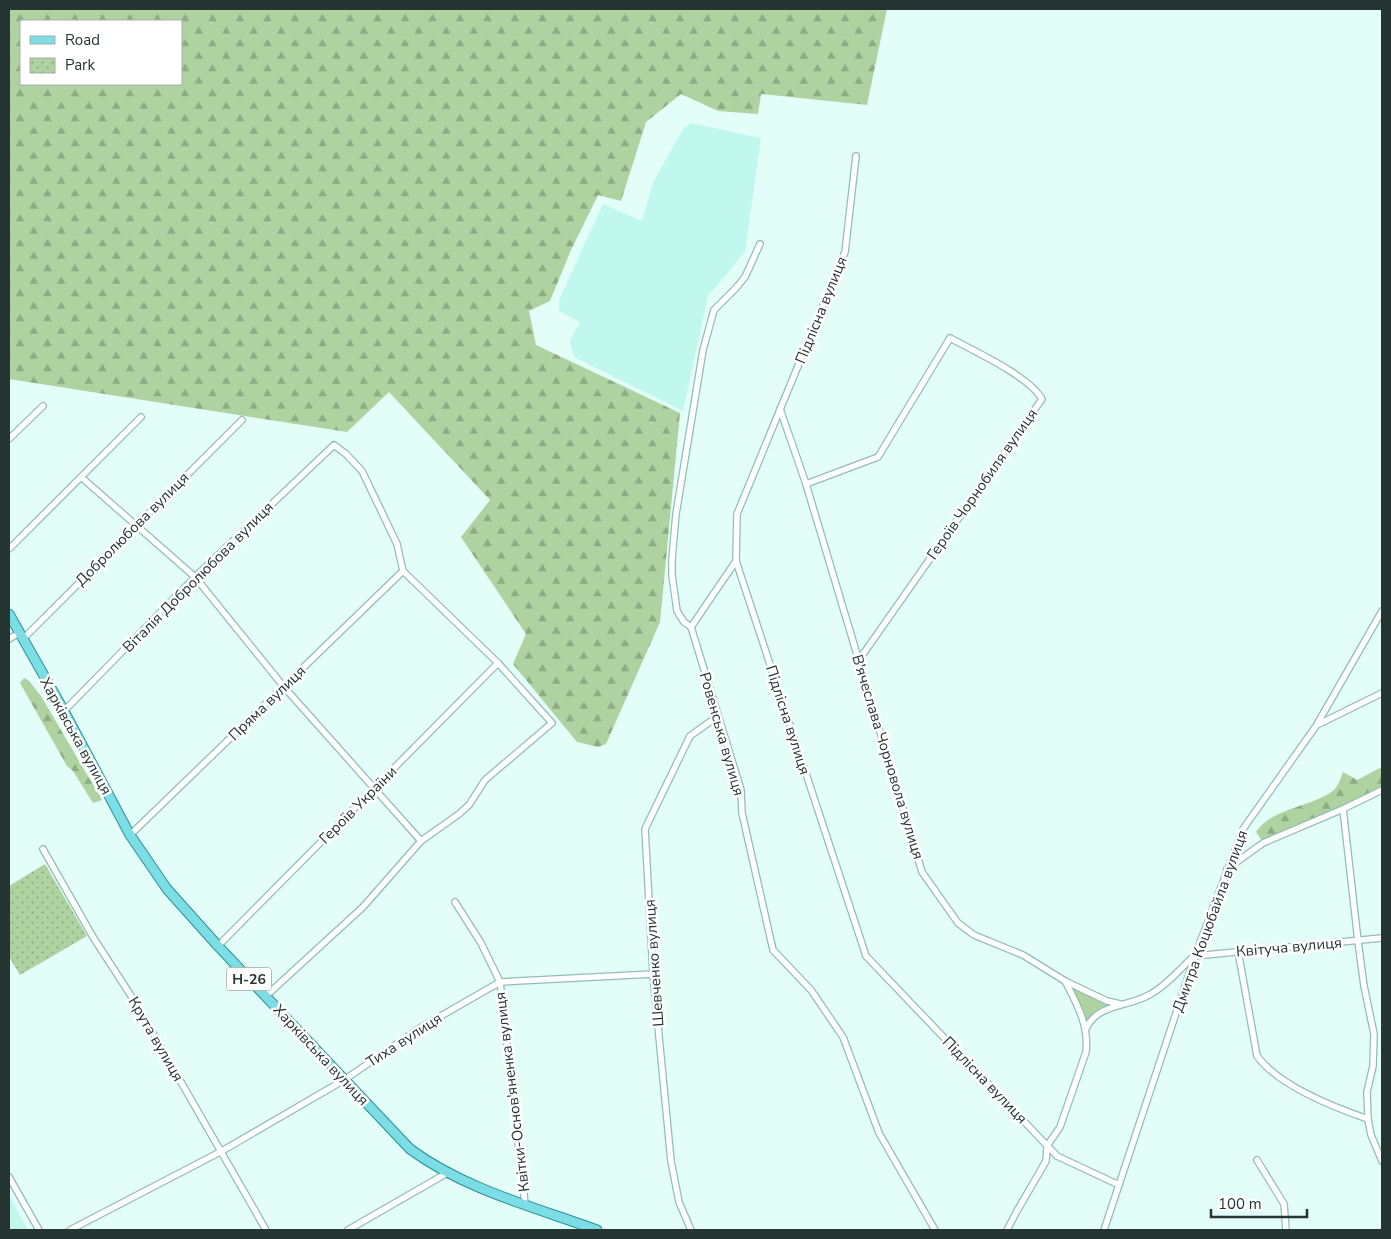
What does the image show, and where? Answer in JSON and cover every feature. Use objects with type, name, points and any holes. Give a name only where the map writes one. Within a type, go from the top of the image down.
[{"type":"main road","name":"Харківська вулиця","points":[[9,614],[64,711],[130,835],[167,889],[344,1080],[410,1149],[431,1165],[465,1182],[597,1230]]},
{"type":"street","name":"Підлісна вулиця","points":[[856,156],[844,252],[737,514],[736,561],[866,956],[1056,1156],[1119,1185]]},
{"type":"street","name":"Ровенська вулиця","points":[[760,244],[744,277],[714,310],[703,350],[676,514],[672,575],[677,611],[684,622],[691,627],[741,790],[742,814],[773,950],[812,990],[843,1037],[879,1133],[935,1230]]},
{"type":"street","name":"Героїв Чорнобиля вулиця","points":[[806,484],[878,457],[950,338],[999,364],[1037,390],[1042,398],[859,660]]},
{"type":"street","points":[[9,439],[43,406]]},
{"type":"street","name":"В'ячеслава Чорновола вулиця","points":[[780,408],[806,484],[922,872],[958,923],[974,935],[1023,955],[1065,981],[1107,1001],[1120,1004]]},
{"type":"street","points":[[9,549],[141,417]]},
{"type":"street","name":"Добролюбова вулиця","points":[[9,639],[21,636],[136,526],[242,420]]},
{"type":"street","name":"Віталія Добролюбова вулиця","points":[[64,711],[195,577],[334,445],[346,454],[362,471],[397,544],[403,571]]},
{"type":"street","points":[[81,477],[195,577],[284,687],[421,841]]},
{"type":"street","points":[[691,627],[736,561]]},
{"type":"street","points":[[266,996],[363,907],[421,841],[459,814],[469,804],[485,780],[552,723],[498,663],[403,571]]},
{"type":"street","name":"Пряма вулиця","points":[[130,835],[403,571]]},
{"type":"street","name":"Дмитра Коцюбайла вулиця","points":[[1104,1230],[1195,956],[1243,829],[1316,726],[1382,611]]},
{"type":"street","name":"Героїв України","points":[[218,946],[498,663]]},
{"type":"street","points":[[1316,726],[1382,692]]},
{"type":"street","name":"Шевченко вулиця","points":[[691,1230],[679,1202],[671,1161],[653,974],[645,829],[690,736],[718,716]]},
{"type":"street","points":[[1227,869],[1263,843],[1382,790]]},
{"type":"street","points":[[1343,809],[1364,986],[1374,1034],[1373,1066],[1367,1092],[1368,1119],[1371,1135],[1382,1161]]},
{"type":"street","name":"Крута вулиця","points":[[42,849],[93,937],[135,1002],[266,1230]]},
{"type":"street","name":"Квітки-Основ'яненка вулиця","points":[[455,902],[481,942],[500,982],[525,1204]]},
{"type":"street","name":"Квітуча вулиця","points":[[1195,956],[1382,938]]},
{"type":"street","points":[[1238,951],[1257,1056],[1266,1068],[1290,1085],[1368,1119]]},
{"type":"street","points":[[1086,1030],[1093,1017],[1120,1004],[1133,1002],[1148,996],[1163,986],[1195,956]]},
{"type":"street","name":"Тиха вулиця","points":[[70,1230],[222,1151],[344,1080],[420,1028],[500,982],[653,974]]},
{"type":"street","points":[[1008,1230],[1016,1211],[1046,1161],[1047,1146],[1060,1127],[1083,1064],[1088,1040],[1084,1020],[1065,981]]},
{"type":"street","points":[[1257,1160],[1284,1204],[1286,1230]]},
{"type":"street","points":[[348,1230],[447,1173]]},
{"type":"street","points":[[9,1177],[39,1230]]},
{"type":"shaded area","points":[[691,123],[761,138],[745,252],[708,296],[683,411],[574,357],[570,341],[580,322],[559,311],[559,300],[603,204],[642,221],[653,182],[684,128]]},
{"type":"shaded area","points":[[9,1195],[28,1230],[9,1230]]},
{"type":"green space","points":[[9,9],[887,9],[867,105],[761,94],[758,114],[718,111],[681,94],[646,122],[621,201],[598,195],[571,250],[550,301],[529,311],[536,345],[680,413],[660,622],[606,744],[598,747],[577,742],[513,664],[526,634],[461,537],[490,500],[389,392],[347,432],[9,379]]},
{"type":"green space","points":[[24,678],[28,680],[41,696],[102,800],[93,803],[73,771],[67,766],[20,683]]},
{"type":"green space","points":[[1382,767],[1382,789],[1356,803],[1266,839],[1261,839],[1256,832],[1272,818],[1325,796],[1334,790],[1343,772],[1357,780]]},
{"type":"green space","points":[[45,864],[87,936],[20,975],[9,957],[9,886]]},
{"type":"green space","points":[[1065,981],[1120,1004],[1091,1020],[1086,1029]]}]
